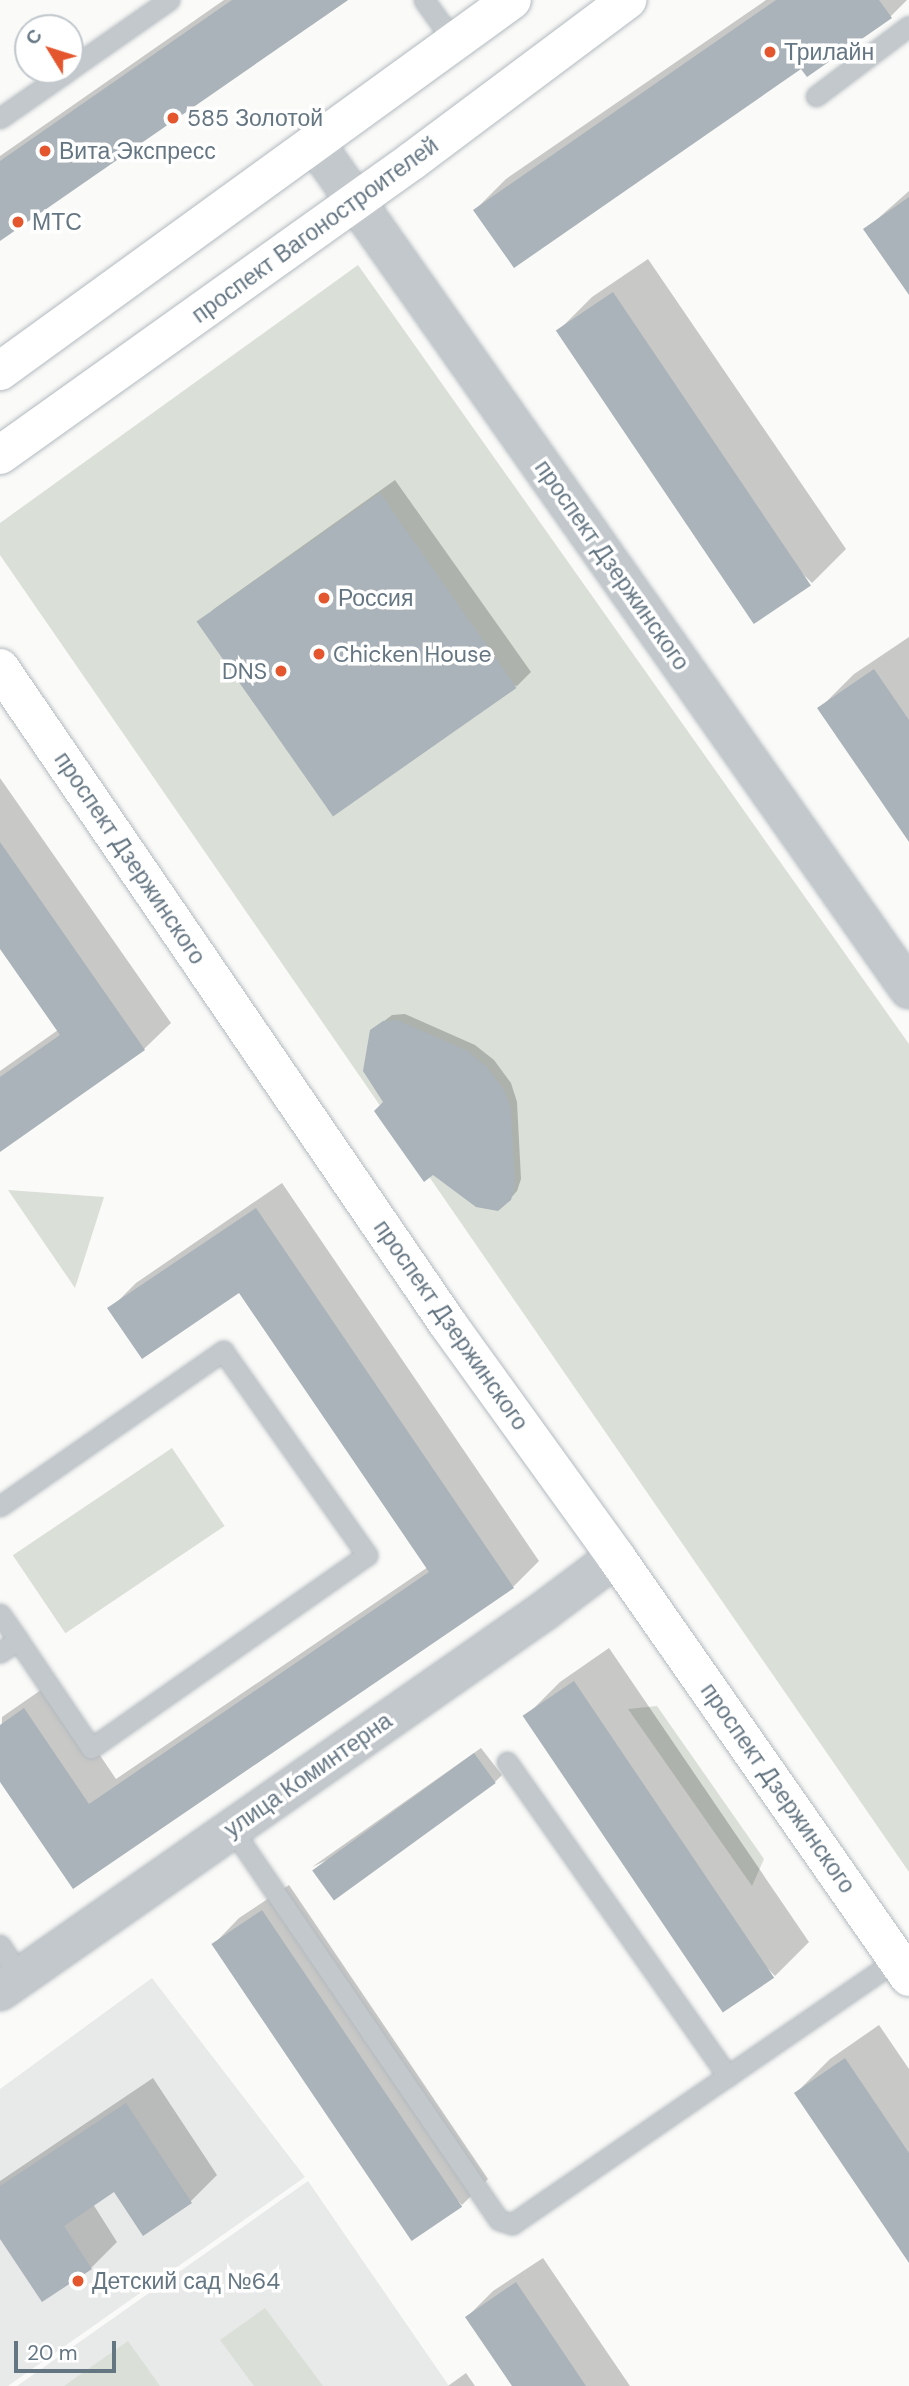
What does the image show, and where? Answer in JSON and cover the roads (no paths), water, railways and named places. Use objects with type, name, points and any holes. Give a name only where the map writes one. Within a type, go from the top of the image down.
[{"type":"street","points":[[0,371],[512,0]]},
{"type":"street","name":"проспект Вагоностроителей","points":[[0,455],[357,199],[627,0]]},
{"type":"street","name":"проспект Дзержинского","points":[[314,142],[357,199],[909,989]]},
{"type":"street","name":"проспект Дзержинского","points":[[0,668],[448,1324],[616,1557],[903,1968]]},
{"type":"street","name":"улица Коминтерна","points":[[10,1984],[544,1611],[616,1557]]},
{"type":"lane","points":[[84,60],[169,0]]},
{"type":"lane","points":[[424,0],[454,42]]},
{"type":"lane","points":[[816,96],[909,26]]},
{"type":"lane","points":[[0,118],[49,84]]},
{"type":"lane","points":[[0,1506],[223,1351],[367,1555],[91,1748],[0,1614]]},
{"type":"lane","points":[[0,1653],[18,1640]]},
{"type":"lane","points":[[507,1762],[728,2076]]},
{"type":"lane","points":[[232,1829],[499,2220],[513,2224],[728,2076],[903,1968]]},
{"type":"lane","points":[[0,1945],[10,1984]]},
{"type":"place","name":"Трилайн","points":[[770,52]]},
{"type":"place","name":"585 Золотой","points":[[173,118]]},
{"type":"place","name":"Вита Экспресс","points":[[45,151]]},
{"type":"place","name":"МТС","points":[[18,222]]},
{"type":"place","name":"Россия","points":[[324,598]]},
{"type":"place","name":"Chicken House","points":[[319,654]]},
{"type":"place","name":"DNS","points":[[281,671]]},
{"type":"place","name":"Детский сад №64","points":[[78,2281]]}]
